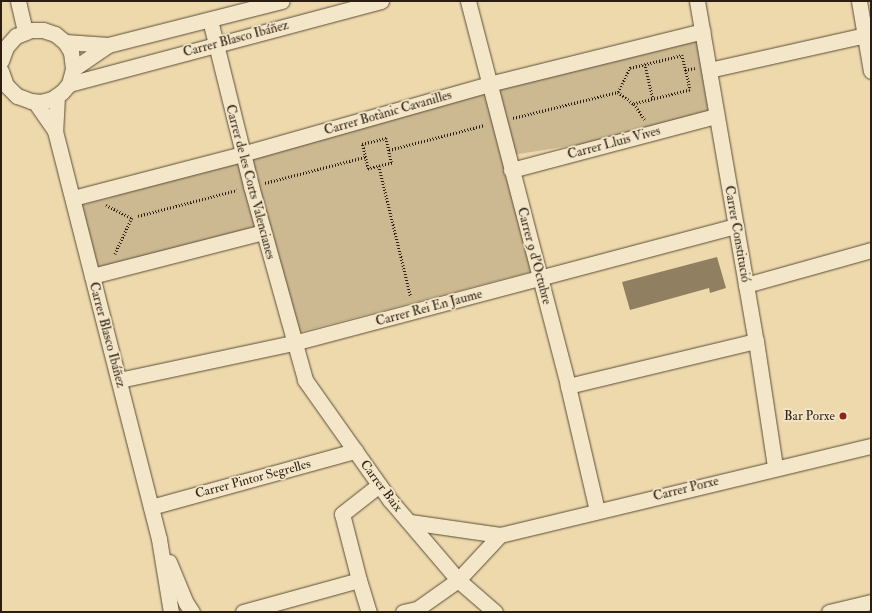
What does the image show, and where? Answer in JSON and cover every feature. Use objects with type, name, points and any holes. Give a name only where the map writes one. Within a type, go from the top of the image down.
[{"type":"street","points":[[18,1],[25,32]]},
{"type":"street","name":"Carrer Blasco Ibáñez","points":[[64,42],[108,45],[282,1]]},
{"type":"street","name":"Carrer Blasco Ibáñez","points":[[69,84],[381,1]]},
{"type":"street","name":"Carrer 9 d'Octubre","points":[[468,1],[498,122],[568,386],[597,511]]},
{"type":"street","name":"Carrer Constitució","points":[[696,1],[703,31],[716,116],[756,341],[775,467]]},
{"type":"street","points":[[859,1],[871,71]]},
{"type":"street","name":"Carrer de les Corts Valencianes","points":[[210,20],[242,154],[293,343]]},
{"type":"street","points":[[1,61],[9,43],[25,32],[43,30],[55,34],[64,42],[70,52],[73,69],[69,84],[57,96],[47,100],[35,102],[26,100],[13,93],[4,81],[1,71]]},
{"type":"street","name":"Carrer Botànic Cavanilles","points":[[79,196],[242,154],[489,84],[703,31]]},
{"type":"street","points":[[709,70],[865,35]]},
{"type":"street","name":"Carrer Blasco Ibáñez","points":[[73,69],[108,45]]},
{"type":"street","name":"Carrer Blasco Ibáñez","points":[[55,131],[57,96]]},
{"type":"street","name":"Carrer Blasco Ibáñez","points":[[35,102],[55,131],[79,196],[92,276],[159,539],[171,612]]},
{"type":"street","name":"Carrer Lluis Vives","points":[[511,170],[716,116]]},
{"type":"street","name":"Carrer Rei En Jaume","points":[[119,380],[293,343],[736,226]]},
{"type":"street","points":[[92,276],[263,232]]},
{"type":"street","points":[[746,284],[871,250]]},
{"type":"street","points":[[568,386],[756,341]]},
{"type":"street","name":"Carrer Baix","points":[[293,343],[305,380],[379,485],[458,580],[495,612]]},
{"type":"street","name":"Carrer Porxe","points":[[410,522],[500,535],[775,467],[871,446]]},
{"type":"street","name":"Carrer Pintor Segrelles","points":[[151,507],[355,451]]},
{"type":"street","points":[[369,612],[342,514],[379,485]]},
{"type":"street","points":[[403,612],[417,609],[458,580],[500,535]]},
{"type":"street","name":"Carrer Blasco Ibáñez","points":[[159,539],[186,603],[192,612]]},
{"type":"street","points":[[242,612],[359,580]]},
{"type":"street","points":[[829,612],[871,602]]},
{"type":"path","points":[[630,68],[682,55],[690,90],[634,104]]},
{"type":"path","points":[[389,150],[618,92],[633,62]]},
{"type":"path","points":[[645,64],[653,99]]},
{"type":"path","points":[[618,92],[634,104],[654,133]]},
{"type":"path","points":[[386,138],[389,150],[392,163],[368,169],[362,144],[386,138]]},
{"type":"path","points":[[379,166],[414,311]]},
{"type":"path","points":[[79,196],[132,218],[108,271]]},
{"type":"shaded area","points":[[703,31],[716,116],[654,133],[512,155],[542,269],[293,334],[263,232],[92,276],[75,207]]},
{"type":"building","points":[[717,257],[726,288],[710,293],[709,288],[630,310],[622,282]]},
{"type":"place","name":"Bar Porxe","points":[[843,416]]}]
